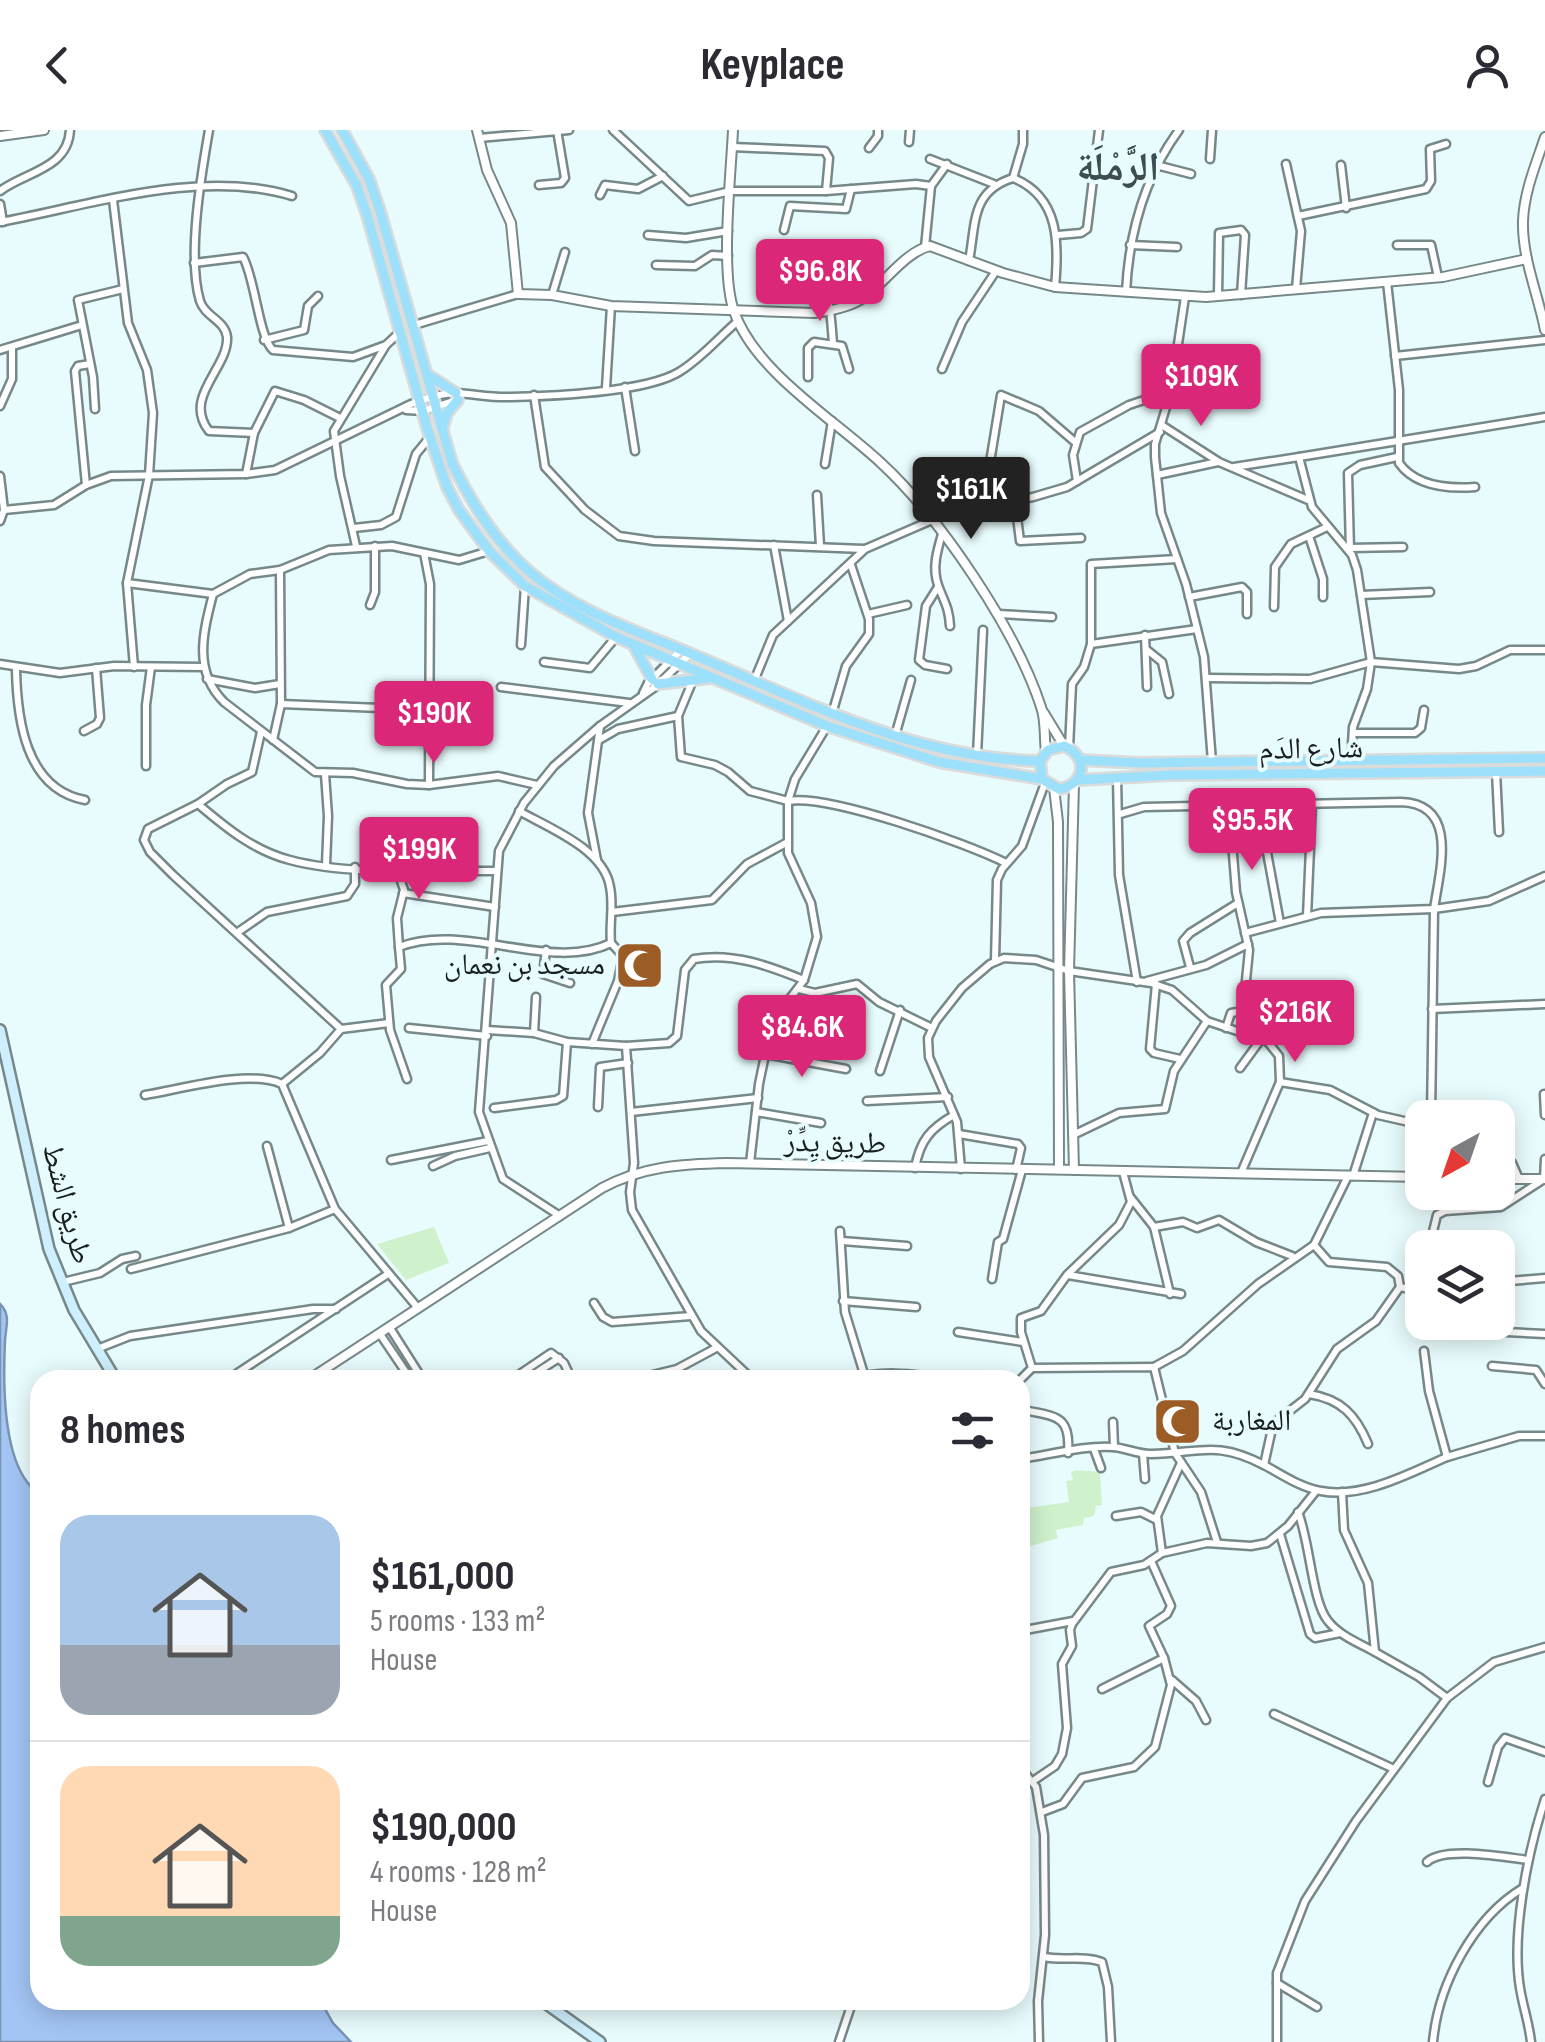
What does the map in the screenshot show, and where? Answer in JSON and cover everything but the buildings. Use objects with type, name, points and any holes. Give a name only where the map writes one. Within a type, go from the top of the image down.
[{"type":"main road","points":[[325,130],[357,186],[430,437],[459,510],[488,551],[525,586],[616,636],[826,726],[939,762],[1047,783],[1076,782],[1082,770],[1081,760],[1066,747],[1043,756],[977,756],[895,736],[832,714],[582,607],[532,574],[491,530],[452,463],[368,179],[342,130]]},
{"type":"main road","points":[[427,373],[461,396],[442,429]]},
{"type":"main road","points":[[630,642],[655,682],[710,678]]},
{"type":"main road","points":[[1043,756],[1047,783]]},
{"type":"main road","name":"شارع الدَم","points":[[1081,760],[1212,763],[1541,757]]},
{"type":"main road","name":"شارع الدَم","points":[[1076,782],[1117,777],[1545,771]]},
{"type":"main road","name":"طريق الشط","points":[[0,1030],[42,1225],[62,1283],[110,1370]]},
{"type":"main road","points":[[555,2010],[600,2042]]},
{"type":"street","points":[[0,136],[44,130]]},
{"type":"street","points":[[0,191],[54,161],[67,147],[70,130]]},
{"type":"street","points":[[209,130],[194,263],[200,301],[227,337],[224,352],[203,394],[204,424],[210,431],[254,434]]},
{"type":"street","points":[[539,186],[561,183],[564,178],[557,130]]},
{"type":"street","points":[[518,294],[511,223],[487,170],[478,134],[569,130]]},
{"type":"street","points":[[613,130],[689,200],[730,191],[826,192],[931,186]]},
{"type":"street","points":[[734,130],[729,256],[733,310],[738,320],[763,359],[898,479],[932,519],[996,614],[1030,676],[1044,713],[1066,747]]},
{"type":"street","points":[[869,148],[878,130]]},
{"type":"street","points":[[910,130],[910,142]]},
{"type":"street","points":[[1013,178],[1024,130]]},
{"type":"street","points":[[1058,235],[1081,234],[1087,229],[1099,130]]},
{"type":"street","points":[[1126,293],[1130,245],[1156,166],[1179,130]]},
{"type":"street","points":[[1210,159],[1212,130]]},
{"type":"street","points":[[1545,137],[1525,203],[1523,224],[1545,330]]},
{"type":"street","points":[[1298,216],[1426,189],[1431,181],[1430,149],[1446,144]]},
{"type":"street","points":[[732,147],[825,151],[829,158],[826,192]]},
{"type":"street","points":[[930,159],[995,185]]},
{"type":"street","points":[[414,324],[518,294],[552,295],[611,306],[830,310],[862,299],[925,247],[931,186],[947,164]]},
{"type":"street","points":[[1286,164],[1302,240],[1296,291]]},
{"type":"street","points":[[1340,165],[1346,208]]},
{"type":"street","points":[[1156,166],[1191,174]]},
{"type":"street","points":[[600,195],[605,184],[638,189],[663,176]]},
{"type":"street","points":[[969,261],[980,200],[995,185],[1013,178]]},
{"type":"street","points":[[1013,178],[1037,194],[1050,213],[1058,235],[1055,287]]},
{"type":"street","points":[[0,204],[2,222],[158,190],[201,186],[272,190],[292,196]]},
{"type":"street","points":[[784,230],[790,206],[846,210],[851,189]]},
{"type":"street","points":[[113,200],[132,338],[150,386],[153,413],[149,475],[127,582],[134,667]]},
{"type":"street","points":[[1218,297],[1218,235],[1221,231],[1241,230],[1245,233],[1240,296]]},
{"type":"street","points":[[648,235],[686,238],[730,231]]},
{"type":"street","points":[[1397,246],[1431,244],[1438,277]]},
{"type":"street","points":[[1130,245],[1177,247]]},
{"type":"street","points":[[925,247],[1055,287],[1185,297],[1240,296],[1438,277],[1486,270],[1527,258]]},
{"type":"street","points":[[552,295],[565,252]]},
{"type":"street","points":[[656,265],[695,266],[712,255],[729,256]]},
{"type":"street","points":[[194,263],[243,257],[262,319],[264,340],[273,350],[353,358],[386,346]]},
{"type":"street","points":[[766,275],[814,270],[821,279],[830,310],[833,344]]},
{"type":"street","points":[[942,369],[962,322],[996,270]]},
{"type":"street","points":[[1387,282],[1398,457],[1404,470],[1418,479],[1449,488],[1475,487]]},
{"type":"street","points":[[95,409],[78,300],[124,289]]},
{"type":"street","points":[[264,340],[304,330],[308,306],[318,296]]},
{"type":"street","points":[[1185,297],[1170,391],[1154,449],[1161,513],[1189,597],[1208,678],[1212,763]]},
{"type":"street","points":[[606,388],[611,306]]},
{"type":"street","points":[[4,510],[54,505],[86,484],[111,476],[275,470],[405,410],[461,396],[534,396],[625,387],[666,378],[682,370],[738,320]]},
{"type":"street","points":[[0,350],[82,325]]},
{"type":"street","points":[[356,546],[334,432],[386,346],[402,330]]},
{"type":"street","points":[[1394,356],[1545,340]]},
{"type":"street","points":[[808,377],[809,345],[814,342],[844,348],[849,369]]},
{"type":"street","points":[[0,406],[12,379],[12,347]]},
{"type":"street","points":[[86,484],[75,371],[76,367],[90,364]]},
{"type":"street","points":[[625,387],[636,451]]},
{"type":"street","points":[[246,474],[254,434],[275,391],[340,418]]},
{"type":"street","points":[[1077,481],[1073,456],[1075,442],[1084,429],[1170,391]]},
{"type":"street","points":[[983,505],[1001,395],[1040,411],[1075,442]]},
{"type":"street","points":[[534,396],[545,466],[568,494],[618,536],[654,541],[865,549]]},
{"type":"street","points":[[1233,467],[1545,418]]},
{"type":"street","points":[[825,464],[832,419]]},
{"type":"street","points":[[1161,429],[1219,462],[1308,500]]},
{"type":"street","points":[[754,681],[770,639],[865,549],[932,519],[1053,492],[1161,429]]},
{"type":"street","points":[[354,528],[381,525],[396,517],[418,448],[430,437]]},
{"type":"street","points":[[1299,457],[1308,500],[1350,550],[1403,547]]},
{"type":"street","points":[[1351,761],[1356,714],[1367,689],[1371,662],[1350,550],[1348,472],[1354,467],[1398,457]]},
{"type":"street","points":[[1157,475],[1219,462]]},
{"type":"street","points":[[0,521],[4,510],[1,481]]},
{"type":"street","points":[[818,495],[820,546]]},
{"type":"street","points":[[1015,500],[1020,541],[1081,538]]},
{"type":"street","points":[[1274,607],[1274,568],[1292,544],[1327,526]]},
{"type":"street","points":[[942,534],[936,557],[938,587],[948,605],[950,626]]},
{"type":"street","points":[[1310,536],[1322,579],[1322,597]]},
{"type":"street","points":[[774,545],[788,622]]},
{"type":"street","points":[[127,582],[213,594],[250,574],[280,570],[318,553],[356,546],[424,552],[459,560],[488,551]]},
{"type":"street","points":[[370,605],[375,592],[375,546]]},
{"type":"street","points":[[424,552],[430,584],[429,785]]},
{"type":"street","points":[[1066,747],[1072,684],[1084,667],[1091,644],[1093,562],[1177,558]]},
{"type":"street","points":[[832,714],[846,666],[870,634],[868,614],[851,565]]},
{"type":"street","points":[[273,740],[281,704],[280,570]]},
{"type":"street","points":[[521,644],[525,586]]},
{"type":"street","points":[[1189,597],[1242,586],[1248,592],[1246,614]]},
{"type":"street","points":[[938,587],[926,606],[919,660],[925,666],[947,669]]},
{"type":"street","points":[[1361,595],[1430,592]]},
{"type":"street","points":[[213,594],[205,625],[203,668],[207,679],[216,694],[306,767],[325,774],[429,785],[487,776],[537,785]]},
{"type":"street","points":[[868,614],[906,605]]},
{"type":"street","points":[[996,614],[1052,616]]},
{"type":"street","points":[[1091,644],[1198,629]]},
{"type":"street","points":[[977,756],[984,630]]},
{"type":"street","points":[[1145,635],[1147,687]]},
{"type":"street","points":[[544,662],[590,668],[616,636]]},
{"type":"street","points":[[1147,650],[1162,662],[1169,694]]},
{"type":"street","points":[[1208,678],[1310,679],[1371,662],[1460,669],[1510,650],[1545,650]]},
{"type":"street","points":[[560,1216],[503,1179],[478,1099],[503,839],[537,785],[686,652]]},
{"type":"street","points":[[0,664],[60,673],[152,666],[203,668]]},
{"type":"street","points":[[146,766],[146,705],[152,666]]},
{"type":"street","points":[[84,731],[100,718],[96,668]]},
{"type":"street","points":[[16,669],[16,699],[28,748],[50,783],[66,796],[84,800]]},
{"type":"street","points":[[207,679],[244,687],[280,684]]},
{"type":"street","points":[[692,680],[678,716],[680,754],[684,759],[715,765],[750,791],[852,810],[1006,863]]},
{"type":"street","points":[[895,736],[911,680]]},
{"type":"street","points":[[502,687],[630,703]]},
{"type":"street","points":[[281,704],[429,710]]},
{"type":"street","points":[[1353,733],[1415,734],[1421,728],[1424,710]]},
{"type":"street","points":[[1043,756],[1044,713]]},
{"type":"street","points":[[597,741],[618,729],[678,716]]},
{"type":"street","points":[[592,1044],[621,972],[623,956],[612,943],[610,886],[597,861],[588,814],[600,726]]},
{"type":"street","points":[[750,1163],[765,1054],[775,1020],[799,990],[816,949],[814,915],[786,843],[788,801],[795,779],[826,726]]},
{"type":"street","points":[[261,732],[252,772],[148,829],[144,840],[172,875],[341,1029]]},
{"type":"street","points":[[1496,772],[1499,832]]},
{"type":"street","points":[[325,774],[326,865]]},
{"type":"street","points":[[1117,777],[1119,875],[1139,982]]},
{"type":"street","points":[[1074,1170],[1070,971],[1076,782]]},
{"type":"street","points":[[995,960],[997,880],[1022,846],[1047,783]]},
{"type":"street","points":[[1047,783],[1058,822],[1059,1169]]},
{"type":"street","points":[[1120,814],[1144,807],[1407,802],[1430,810],[1440,827],[1434,909],[1431,1100]]},
{"type":"street","points":[[198,804],[232,832],[272,854],[355,868],[497,871]]},
{"type":"street","points":[[1307,916],[1312,804]]},
{"type":"street","points":[[1229,805],[1238,903],[1248,944],[1248,984],[1243,1010]]},
{"type":"street","points":[[519,811],[597,861]]},
{"type":"street","points":[[612,912],[712,900],[747,864],[786,843]]},
{"type":"street","points":[[1266,847],[1280,923]]},
{"type":"street","points":[[238,932],[267,912],[347,896],[355,884],[355,868]]},
{"type":"street","points":[[397,869],[403,893],[398,918],[401,970],[386,986],[390,1023],[407,1079]]},
{"type":"street","points":[[1246,933],[1307,916],[1434,909],[1489,901],[1545,876]]},
{"type":"street","points":[[403,893],[494,907]]},
{"type":"street","points":[[1190,968],[1183,941],[1238,903]]},
{"type":"street","points":[[400,947],[414,942],[494,942],[585,952],[612,943]]},
{"type":"street","points":[[1139,982],[1206,965],[1248,944]]},
{"type":"street","points":[[546,950],[543,974],[570,982]]},
{"type":"street","points":[[961,1168],[954,1114],[928,1052],[932,1028],[962,988],[995,960],[1012,958],[1156,984],[1180,994],[1207,1021],[1262,1038],[1275,1048],[1280,1056],[1280,1082],[1242,1173]]},
{"type":"street","points":[[409,1028],[534,1033],[567,1042],[626,1046],[669,1043],[676,1039],[685,970],[694,959],[757,962],[804,980]]},
{"type":"street","points":[[799,990],[816,993],[857,984],[879,1002],[932,1028]]},
{"type":"street","points":[[1156,984],[1150,1050],[1182,1059]]},
{"type":"street","points":[[534,1033],[536,997]]},
{"type":"street","points":[[1432,1009],[1545,1004]]},
{"type":"street","points":[[880,1070],[900,1010]]},
{"type":"street","points":[[1226,1028],[1232,1013],[1243,1010],[1262,1018],[1265,1025],[1262,1038],[1240,1068]]},
{"type":"street","points":[[1073,1139],[1119,1113],[1165,1109],[1174,1071],[1207,1021]]},
{"type":"street","points":[[282,1084],[320,1053],[341,1029],[390,1023]]},
{"type":"street","points":[[494,1108],[564,1096],[567,1042]]},
{"type":"street","points":[[626,1046],[634,1172],[632,1210],[691,1316],[716,1348],[741,1370]]},
{"type":"street","points":[[765,1054],[846,1069]]},
{"type":"street","points":[[598,1107],[600,1067],[628,1064]]},
{"type":"street","points":[[145,1095],[246,1078],[282,1084],[336,1209],[419,1309]]},
{"type":"street","points":[[1280,1082],[1330,1090],[1373,1113],[1405,1121]]},
{"type":"street","points":[[1544,1094],[1545,1115]]},
{"type":"street","points":[[868,1101],[948,1097]]},
{"type":"street","points":[[631,1112],[758,1098]]},
{"type":"street","points":[[756,1112],[821,1124]]},
{"type":"street","points":[[1130,1197],[1119,1225],[1067,1275],[1042,1311],[1021,1318],[1032,1368],[1154,1367],[1183,1351],[1293,1257],[1314,1245],[1350,1176],[1373,1113]]},
{"type":"street","points":[[915,1168],[928,1132],[954,1114]]},
{"type":"street","points":[[959,1134],[1018,1144],[1021,1148],[992,1279]]},
{"type":"street","points":[[1073,1139],[1082,1161],[1098,1171]]},
{"type":"street","points":[[1044,1170],[1061,1142]]},
{"type":"street","points":[[391,1160],[489,1144]]},
{"type":"street","points":[[433,1166],[489,1144]]},
{"type":"street","points":[[267,1146],[288,1228]]},
{"type":"street","points":[[1544,1179],[1545,1159]]},
{"type":"street","name":"طريق يِدِّرْ","points":[[324,1370],[634,1172],[679,1164],[750,1163],[1405,1177]]},
{"type":"street","points":[[1515,1170],[1519,1179]]},
{"type":"street","points":[[1123,1172],[1130,1197],[1154,1227],[1170,1294]]},
{"type":"street","points":[[1515,1179],[1544,1179]]},
{"type":"street","points":[[1433,1230],[1441,1212],[1501,1207],[1544,1179]]},
{"type":"street","points":[[131,1269],[288,1228],[336,1209]]},
{"type":"street","points":[[1154,1227],[1183,1222],[1198,1228],[1219,1220],[1256,1242],[1293,1257]]},
{"type":"street","points":[[840,1230],[848,1330],[863,1370]]},
{"type":"street","points":[[842,1241],[908,1246]]},
{"type":"street","points":[[1264,1465],[1273,1424],[1309,1394],[1337,1349],[1376,1321],[1400,1287],[1391,1268],[1336,1264],[1325,1260],[1314,1245]]},
{"type":"street","points":[[62,1283],[136,1256]]},
{"type":"street","points":[[242,1370],[388,1274]]},
{"type":"street","points":[[1067,1275],[1181,1294]]},
{"type":"street","points":[[1515,1281],[1545,1278]]},
{"type":"street","points":[[1400,1287],[1405,1288]]},
{"type":"street","points":[[594,1302],[612,1322],[691,1316]]},
{"type":"street","points":[[844,1302],[916,1307]]},
{"type":"street","points":[[97,1349],[130,1336],[336,1309]]},
{"type":"street","points":[[390,1328],[416,1370]]},
{"type":"street","points":[[958,1332],[1024,1342]]},
{"type":"street","points":[[1515,1332],[1545,1334]]},
{"type":"street","points":[[380,1334],[405,1370]]},
{"type":"street","points":[[672,1370],[716,1348]]},
{"type":"street","points":[[1424,1351],[1429,1391],[1448,1457]]},
{"type":"street","points":[[525,1370],[552,1352],[566,1370]]},
{"type":"street","points":[[540,1370],[559,1358]]},
{"type":"street","points":[[1492,1366],[1536,1370],[1545,1384]]},
{"type":"street","points":[[1154,1367],[1174,1453],[1207,1506],[1217,1542]]},
{"type":"street","points":[[1309,1394],[1333,1400],[1355,1416],[1368,1444]]},
{"type":"street","points":[[1030,1412],[1066,1425],[1070,1431],[1068,1453]]},
{"type":"street","points":[[1112,1422],[1114,1447]]},
{"type":"street","points":[[1030,1458],[1114,1447],[1142,1454],[1214,1448],[1240,1452],[1316,1490],[1342,1492],[1390,1482],[1448,1457],[1519,1436],[1545,1436]]},
{"type":"street","points":[[1094,1449],[1101,1468]]},
{"type":"street","points":[[1142,1454],[1145,1479]]},
{"type":"street","points":[[1162,1553],[1157,1520],[1182,1462]]},
{"type":"street","points":[[1033,1780],[1056,1766],[1062,1754],[1067,1728],[1063,1661],[1072,1646],[1070,1630],[1111,1572],[1151,1561],[1162,1553],[1217,1542],[1259,1545],[1280,1534],[1316,1490]]},
{"type":"street","points":[[1342,1492],[1344,1530],[1368,1583],[1375,1652]]},
{"type":"street","points":[[1116,1516],[1140,1512],[1157,1520]]},
{"type":"street","points":[[1298,1512],[1309,1546],[1317,1602],[1327,1620],[1341,1633],[1427,1682],[1447,1698]]},
{"type":"street","points":[[1280,1534],[1310,1634],[1315,1638],[1341,1633]]},
{"type":"street","points":[[1151,1561],[1171,1606],[1167,1614],[1149,1626],[1172,1679],[1196,1702],[1206,1720]]},
{"type":"street","points":[[1030,1628],[1074,1621]]},
{"type":"street","points":[[1276,2042],[1280,1962],[1315,1882],[1447,1698],[1494,1662],[1545,1647]]},
{"type":"street","points":[[1102,1690],[1164,1658]]},
{"type":"street","points":[[1042,1812],[1063,1804],[1082,1778],[1120,1772],[1146,1759],[1159,1738],[1172,1679]]},
{"type":"street","points":[[1274,1714],[1394,1768]]},
{"type":"street","points":[[1488,1782],[1498,1747],[1505,1738],[1545,1752]]},
{"type":"street","points":[[1030,1777],[1042,1812],[1044,1957],[1038,2001],[1039,2042]]},
{"type":"street","points":[[1530,2042],[1530,2020],[1520,1989],[1519,1968],[1528,1860],[1545,1799]]},
{"type":"street","points":[[1427,1862],[1431,1856],[1447,1853],[1528,1860]]},
{"type":"street","points":[[1433,2042],[1436,2013],[1452,1970],[1497,1907],[1524,1888]]},
{"type":"street","points":[[1044,1957],[1102,1962],[1108,1987],[1111,2042]]},
{"type":"street","points":[[1276,1982],[1317,2007]]},
{"type":"street","points":[[839,2042],[850,2010]]},
{"type":"green space","points":[[434,1227],[449,1263],[406,1280],[377,1244]]},
{"type":"green space","points":[[1071,1472],[1100,1472],[1102,1505],[1096,1506],[1094,1516],[1084,1518],[1083,1525],[1056,1530],[1058,1538],[1030,1546],[1030,1508],[1069,1502],[1066,1481],[1073,1480]]},
{"type":"water","points":[[0,1304],[7,1317],[7,1424],[18,1466],[30,1485],[30,2010],[326,2010],[351,2042],[0,2042]]},
{"type":"place","name":"مسجد بن نعمان","points":[[640,965]]},
{"type":"place","name":"المغاربة","points":[[1177,1421]]},
{"type":"district","name":"الرَّمْلَة","points":[[1118,168]]}]
